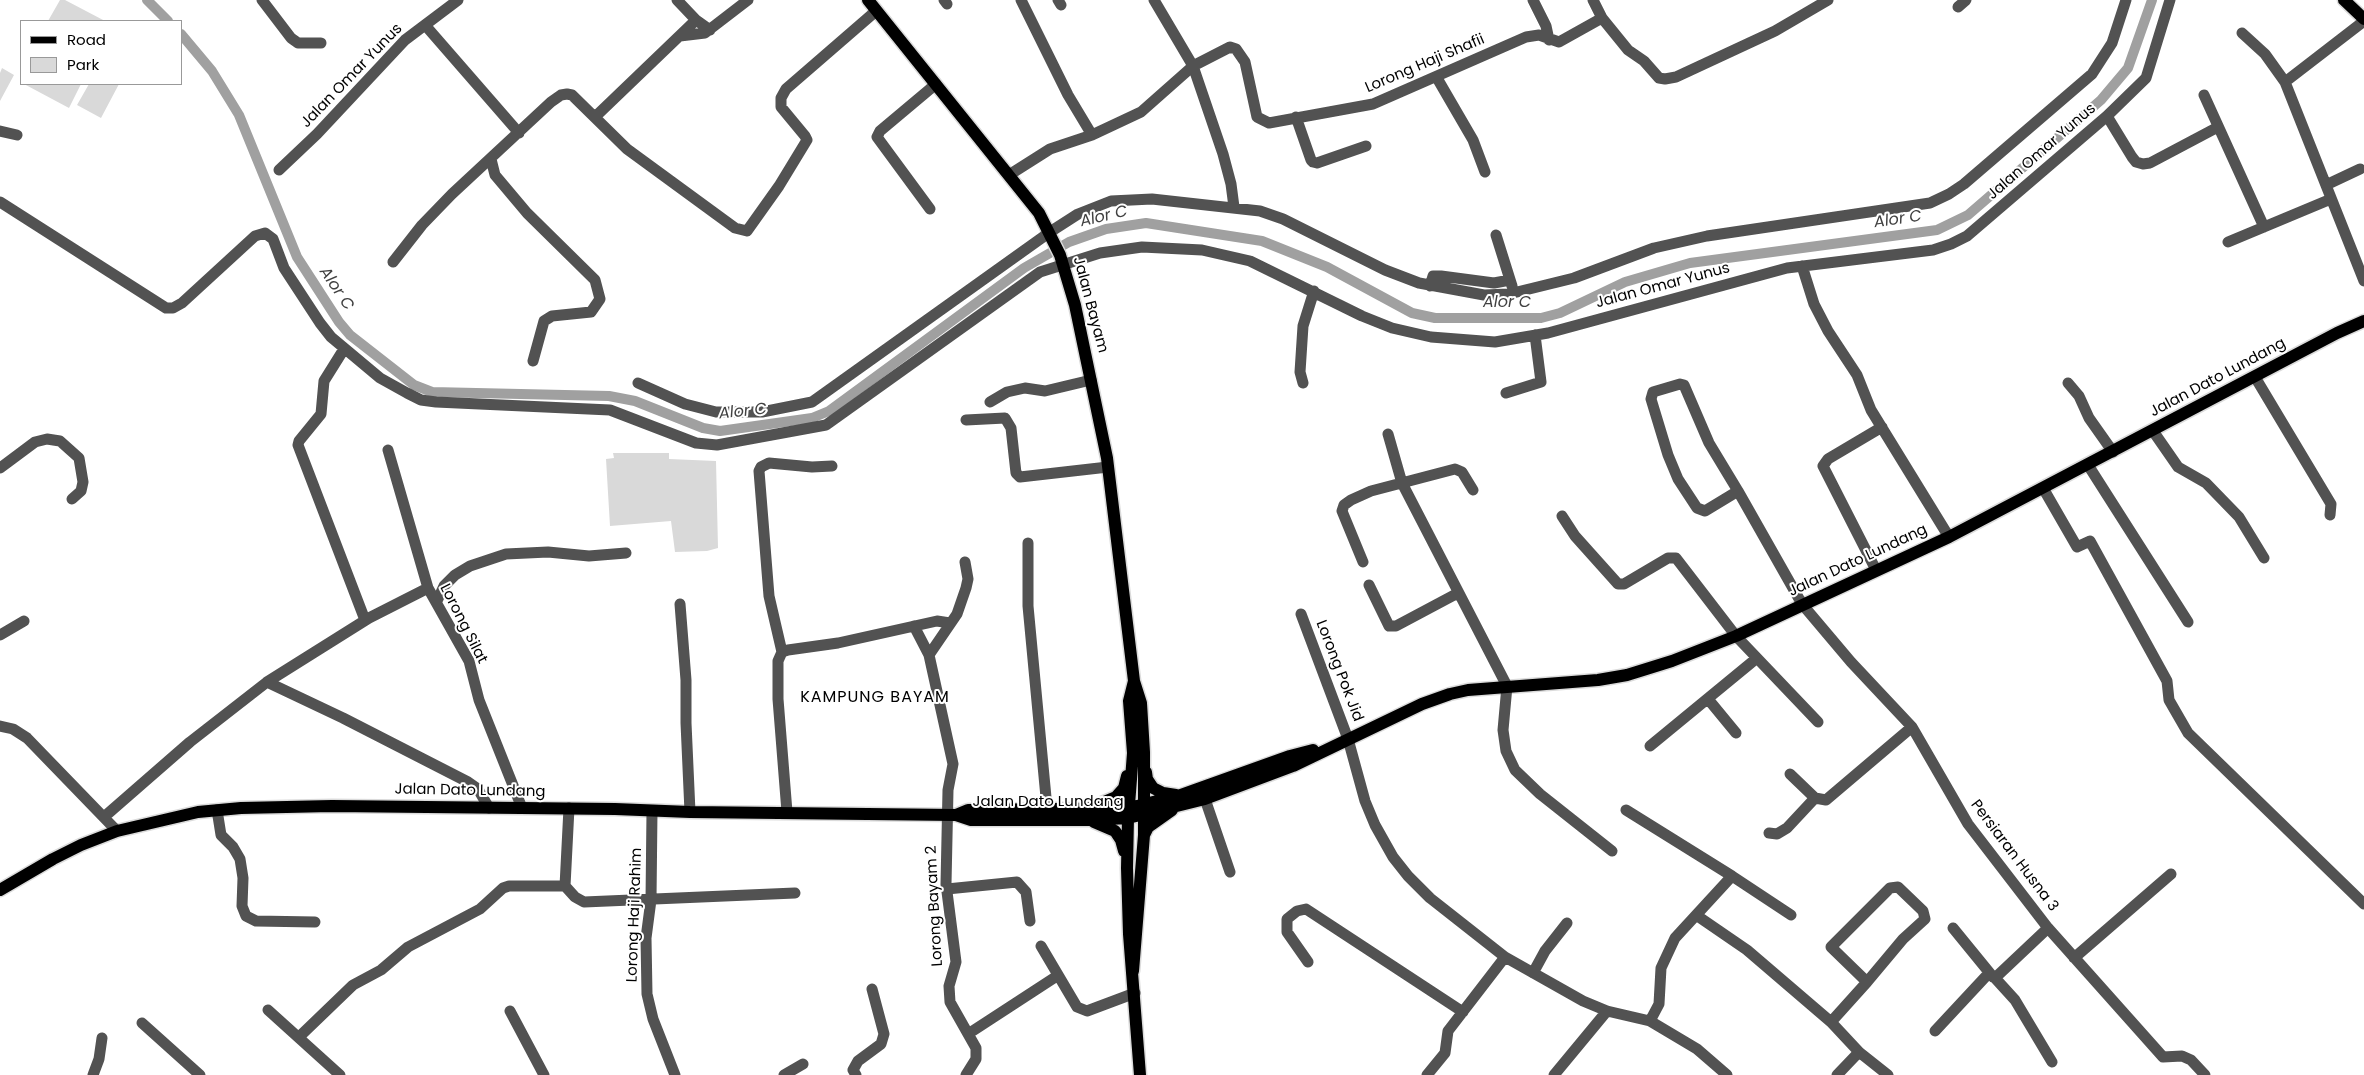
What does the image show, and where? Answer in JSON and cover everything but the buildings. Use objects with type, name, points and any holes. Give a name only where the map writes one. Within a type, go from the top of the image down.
[{"type":"main road","name":"Jalan Bayam","points":[[868,0],[1031,203],[1051,234],[1075,305],[1108,468],[1134,681],[1129,701],[1138,753],[1144,836],[1133,970]]},
{"type":"main road","points":[[2344,0],[2364,20]]},
{"type":"main road","name":"Jalan Dato Lundang","points":[[1183,799],[1205,799],[1293,766],[1422,704],[1450,694],[1468,690],[1598,680],[1627,675],[1672,661],[1736,636],[1949,537],[2364,321]]},
{"type":"main road","name":"Jalan Dato Lundang","points":[[0,890],[60,855],[117,831],[198,812],[283,806],[569,808],[690,812],[952,815],[971,820],[1129,813],[1183,799],[1290,756],[1342,741]]},
{"type":"main road","name":"Jalan Bayam","points":[[1127,868],[1129,813],[1138,753]]},
{"type":"main road","points":[[1138,753],[1147,779],[1153,788],[1183,799]]},
{"type":"main road","points":[[1138,753],[1124,788],[1116,797],[1087,814],[1115,831],[1121,840],[1127,868],[1129,934],[1140,1075]]},
{"type":"main road","points":[[1144,836],[1148,827],[1183,799]]},
{"type":"main road","name":"Jalan Dato Lundang","points":[[952,815],[968,810],[1047,808],[1087,814]]},
{"type":"street","points":[[262,0],[291,38],[298,43],[321,43]]},
{"type":"street","name":"Jalan Omar Yunus","points":[[278,170],[294,158],[405,40],[458,0]]},
{"type":"street","points":[[678,0],[696,20],[710,30]]},
{"type":"street","points":[[680,36],[698,35],[710,30],[748,0]]},
{"type":"street","points":[[1021,0],[1068,95],[1092,135]]},
{"type":"street","points":[[1154,0],[1194,66],[1223,154],[1231,184],[1234,207]]},
{"type":"street","points":[[1533,0],[1546,26],[1549,40]]},
{"type":"street","points":[[1593,0],[1602,18],[1628,50],[1644,61],[1659,78],[1665,79],[1676,77],[1775,31],[1828,0]]},
{"type":"street","points":[[638,383],[685,404],[716,412],[762,412],[812,402],[1078,214],[1111,201],[1152,199],[1260,211],[1283,219],[1385,270],[1430,286],[1484,295],[1514,293],[1574,278],[1654,248],[1706,236],[1930,203],[1949,194],[2092,74],[2112,43],[2126,0]]},
{"type":"street","name":"Jalan Omar Yunus","points":[[0,202],[166,308],[173,308],[182,303],[255,236],[265,233],[273,239],[284,268],[320,323],[344,349],[380,378],[421,400],[494,406],[610,410],[696,443],[718,445],[826,425],[1040,272],[1061,260],[1100,253],[1142,247],[1202,250],[1250,261],[1362,316],[1392,328],[1431,336],[1496,342],[1534,335],[1802,266],[1933,250],[1967,236],[2106,116],[2146,78],[2170,0]]},
{"type":"street","points":[[393,262],[422,225],[561,95],[572,96],[627,149],[735,228],[747,230],[779,186],[807,140],[806,136],[782,107],[781,98],[786,89],[876,11]]},
{"type":"street","name":"Lorong Haji Shafii","points":[[1010,175],[1050,149],[1092,135],[1140,112],[1194,66],[1230,47],[1236,50],[1246,62],[1257,117],[1268,123],[1373,104],[1526,37],[1539,35],[1559,42],[1602,18]]},
{"type":"street","points":[[595,117],[696,20]]},
{"type":"street","points":[[2285,82],[2364,20]]},
{"type":"street","points":[[425,25],[519,133]]},
{"type":"street","points":[[2242,33],[2265,54],[2285,82],[2364,281]]},
{"type":"street","points":[[1436,78],[1473,140],[1485,172]]},
{"type":"street","points":[[930,209],[877,137],[880,131],[936,84]]},
{"type":"street","points":[[2204,95],[2264,227]]},
{"type":"street","points":[[2106,116],[2132,157],[2136,162],[2143,164],[2150,163],[2218,127]]},
{"type":"street","points":[[1296,117],[1313,162],[1317,163],[1366,146]]},
{"type":"street","points":[[0,131],[17,134]]},
{"type":"street","points":[[491,159],[495,175],[527,213],[595,280],[600,299],[591,312],[552,316],[544,321],[534,361]]},
{"type":"street","points":[[2326,185],[2360,169]]},
{"type":"street","points":[[2228,242],[2331,199]]},
{"type":"street","points":[[1496,235],[1514,293]]},
{"type":"street","points":[[1802,266],[1814,304],[1828,331],[1857,375],[1871,410],[1949,537]]},
{"type":"street","points":[[1430,286],[1433,276],[1494,283],[1510,280]]},
{"type":"street","points":[[1302,383],[1300,372],[1302,326],[1314,291]]},
{"type":"street","points":[[1506,393],[1541,382],[1534,335]]},
{"type":"street","points":[[344,349],[324,381],[321,414],[299,441],[298,445],[365,620]]},
{"type":"street","points":[[2254,377],[2331,504],[2330,515]]},
{"type":"street","points":[[990,402],[1007,392],[1024,388],[1045,391],[1091,380]]},
{"type":"street","points":[[2068,383],[2079,396],[2090,418],[2113,452]]},
{"type":"street","name":"Persiaran Husna 3","points":[[1738,491],[1705,511],[1697,508],[1678,479],[1668,455],[1651,400],[1651,395],[1656,390],[1680,384],[1684,385],[1709,443],[1738,491],[1802,604],[1851,662],[1912,728],[1968,824],[2048,928],[2163,1057],[2182,1056],[2191,1060],[2205,1075]]},
{"type":"street","points":[[966,420],[1006,418],[1010,428],[1016,472],[1020,477],[1108,468]]},
{"type":"street","points":[[1876,570],[1822,466],[1828,459],[1882,428]]},
{"type":"street","points":[[2153,431],[2178,467],[2206,483],[2239,516],[2264,558]]},
{"type":"street","points":[[1388,434],[1402,483],[1506,686],[1503,730],[1506,751],[1515,770],[1540,794],[1612,851]]},
{"type":"street","points":[[0,468],[35,442],[47,439],[60,441],[79,458],[83,482],[81,491],[72,499]]},
{"type":"street","name":"Lorong Silat","points":[[388,450],[428,588],[469,661],[479,700],[522,808]]},
{"type":"street","points":[[787,812],[778,699],[778,661],[782,652],[769,596],[759,471],[761,467],[769,463],[812,468],[832,466]]},
{"type":"street","points":[[2088,465],[2188,622]]},
{"type":"street","points":[[1363,562],[1342,511],[1344,505],[1371,491],[1458,469],[1467,478],[1473,490]]},
{"type":"street","points":[[2043,488],[2077,547],[2090,541],[2167,681],[2169,700],[2188,733],[2364,904]]},
{"type":"street","points":[[1562,516],[1575,536],[1618,584],[1624,584],[1668,558],[1676,558],[1736,636],[1818,722]]},
{"type":"street","points":[[1028,543],[1028,606],[1047,808]]},
{"type":"street","points":[[437,601],[444,586],[455,575],[470,566],[506,554],[548,552],[589,556],[626,553]]},
{"type":"street","points":[[929,655],[957,614],[968,579],[965,562]]},
{"type":"street","points":[[1369,584],[1389,626],[1396,626],[1458,593]]},
{"type":"street","points":[[104,817],[190,742],[267,682],[365,620],[428,588]]},
{"type":"street","points":[[680,604],[686,680],[690,812]]},
{"type":"street","name":"Lorong Pok Jid","points":[[1301,614],[1342,741],[1375,825],[1393,857],[1430,898],[1505,957],[1583,1001],[1606,1011],[1650,1021],[1697,1049],[1727,1075]]},
{"type":"street","points":[[0,634],[24,621]]},
{"type":"street","points":[[782,652],[838,643],[937,621],[950,623]]},
{"type":"street","name":"Lorong Bayam 2","points":[[914,626],[929,655],[953,764],[948,790],[952,815],[947,889],[956,962],[949,986],[950,1002],[976,1048],[976,1059],[966,1075]]},
{"type":"street","points":[[1650,746],[1757,658]]},
{"type":"street","points":[[267,682],[343,718],[468,782],[478,789],[489,808]]},
{"type":"street","points":[[1708,699],[1736,732]]},
{"type":"street","points":[[0,726],[13,729],[28,738],[117,831]]},
{"type":"street","points":[[1790,774],[1815,798],[1826,800],[1912,728]]},
{"type":"street","points":[[1769,833],[1777,834],[1787,828],[1815,798]]},
{"type":"street","points":[[1205,799],[1230,872]]},
{"type":"street","points":[[569,808],[566,886],[575,897],[584,902],[795,893]]},
{"type":"street","points":[[217,810],[221,834],[233,847],[240,859],[243,878],[242,906],[246,916],[256,921],[315,922]]},
{"type":"street","points":[[1626,810],[1791,915]]},
{"type":"street","name":"Lorong Haji Rahim","points":[[652,811],[651,900],[646,938],[647,994],[653,1020],[675,1075]]},
{"type":"street","points":[[2074,958],[2171,874]]},
{"type":"street","points":[[1650,1021],[1659,1004],[1661,968],[1675,938],[1732,876]]},
{"type":"street","points":[[947,889],[1017,882],[1026,892],[1030,921]]},
{"type":"street","points":[[299,1037],[353,985],[380,970],[408,947],[480,909],[503,888],[509,886],[566,886]]},
{"type":"street","points":[[1831,1022],[1867,982],[1903,939],[1925,919],[1923,911],[1898,887],[1890,888],[1832,948],[1867,982]]},
{"type":"street","points":[[1308,962],[1287,932],[1287,919],[1297,911],[1306,909],[1463,1012]]},
{"type":"street","points":[[1696,915],[1747,950],[1831,1022],[1859,1052],[1888,1075]]},
{"type":"street","points":[[1533,973],[1545,951],[1567,924]]},
{"type":"street","points":[[1953,928],[2015,1000],[2052,1062]]},
{"type":"street","points":[[1935,1031],[1992,975],[2048,928]]},
{"type":"street","points":[[1041,946],[1077,1007],[1087,1012],[1135,993]]},
{"type":"street","points":[[1427,1075],[1445,1052],[1448,1031],[1505,957]]},
{"type":"street","points":[[968,1034],[1057,976]]},
{"type":"street","points":[[856,1075],[853,1070],[858,1061],[881,1044],[884,1034],[872,989]]},
{"type":"street","points":[[268,1010],[340,1075]]},
{"type":"street","points":[[510,1011],[544,1075]]},
{"type":"street","points":[[1554,1075],[1606,1011]]},
{"type":"street","points":[[142,1024],[200,1075]]},
{"type":"street","points":[[92,1075],[99,1059],[102,1038]]},
{"type":"street","points":[[1838,1075],[1859,1052]]},
{"type":"street","points":[[784,1075],[803,1064]]},
{"type":"green space","points":[[60,0],[65,0],[103,20],[49,20]]},
{"type":"green space","points":[[2,68],[14,75],[0,101],[0,73]]},
{"type":"green space","points":[[26,85],[80,85],[69,108]]},
{"type":"green space","points":[[88,85],[118,85],[101,118],[77,105]]},
{"type":"green space","points":[[613,453],[669,453],[669,459],[716,461],[718,548],[707,551],[675,552],[671,521],[610,526],[606,459],[614,458]]},
{"type":"waterway","name":"Alor C","points":[[147,0],[167,20]]},
{"type":"waterway","name":"Alor C","points":[[182,35],[212,71],[239,115],[297,257],[339,322],[350,335],[414,385],[432,392],[609,396],[635,401],[703,428],[720,431],[812,418],[829,411],[1024,268],[1069,242],[1106,229],[1146,223],[1262,241],[1327,267],[1412,313],[1435,318],[1541,318],[1560,313],[1625,282],[1690,263],[1937,230],[1968,215],[2101,100],[2128,68],[2152,0]]},
{"type":"district","name":"KAMPUNG BAYAM","points":[[875,698]]}]
